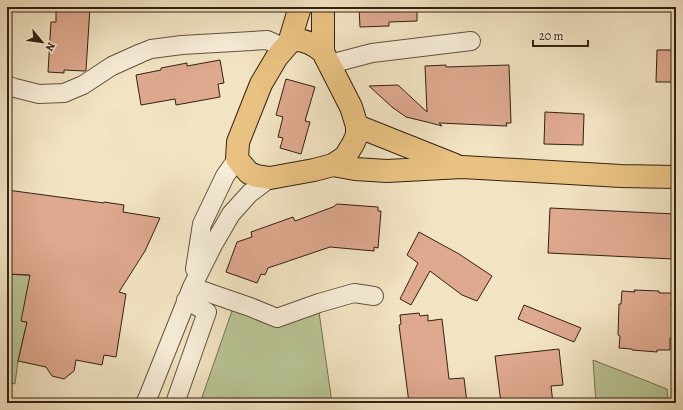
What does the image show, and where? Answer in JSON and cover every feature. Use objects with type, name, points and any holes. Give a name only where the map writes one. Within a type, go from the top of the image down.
[{"type":"main road","points":[[287,46],[300,7]]},
{"type":"main road","points":[[323,7],[327,58]]},
{"type":"main road","points":[[295,40],[304,40],[319,48],[327,58],[351,107],[357,126],[357,135],[345,157],[332,165],[270,178],[249,173],[237,159],[238,142],[261,84],[277,57],[295,40]]},
{"type":"main road","points":[[357,126],[462,167]]},
{"type":"main road","points":[[332,165],[355,169],[387,171],[462,167],[621,176],[676,177]]},
{"type":"street","points":[[7,85],[39,94],[64,93],[83,85],[112,66],[151,49],[182,45],[267,40],[287,46]]},
{"type":"street","points":[[327,58],[471,41]]},
{"type":"street","points":[[189,294],[202,224],[226,176],[237,159]]},
{"type":"street","points":[[145,403],[189,294],[230,214],[250,193],[270,178]]},
{"type":"street","points":[[189,294],[250,307],[277,318],[354,293],[374,296]]},
{"type":"street","points":[[175,403],[207,312],[189,294]]},
{"type":"green space","points":[[7,274],[34,276],[22,321],[31,323],[25,330],[18,361],[15,384],[7,382]]},
{"type":"green space","points":[[233,308],[319,312],[332,403],[200,403]]},
{"type":"green space","points":[[593,360],[667,389],[668,403],[596,403]]},
{"type":"building","points":[[56,7],[90,7],[85,71],[64,70],[64,73],[48,72],[51,22],[56,22]]},
{"type":"building","points":[[359,7],[417,7],[417,21],[389,22],[389,26],[360,27]]},
{"type":"building","points":[[657,50],[676,50],[676,82],[656,82]]},
{"type":"building","points":[[220,60],[224,83],[218,84],[220,97],[176,105],[175,99],[141,105],[136,75],[187,63],[187,66]]},
{"type":"building","points":[[446,65],[446,67],[509,65],[511,123],[506,123],[507,126],[439,123],[442,126],[406,117],[392,107],[369,86],[398,85],[427,112],[425,66]]},
{"type":"building","points":[[286,79],[315,87],[305,121],[310,122],[301,154],[280,148],[283,138],[278,137],[283,117],[276,115]]},
{"type":"building","points":[[545,112],[584,114],[583,145],[544,144]]},
{"type":"building","points":[[7,190],[124,205],[123,212],[160,218],[145,251],[119,292],[126,294],[116,357],[104,355],[102,365],[76,360],[74,371],[64,379],[52,376],[46,367],[18,361],[27,322],[21,321],[30,275],[7,274]]},
{"type":"building","points":[[337,204],[378,207],[378,211],[381,211],[378,248],[374,247],[374,251],[330,247],[268,268],[265,275],[261,274],[257,283],[226,272],[237,242],[252,237],[251,232],[293,217],[295,221],[333,207]]},
{"type":"building","points":[[550,208],[675,214],[673,259],[548,253]]},
{"type":"building","points":[[419,232],[459,254],[492,276],[477,301],[462,295],[430,271],[411,305],[400,299],[418,263],[407,255]]},
{"type":"building","points":[[634,290],[672,293],[672,338],[670,338],[670,350],[657,350],[657,352],[619,348],[619,304],[621,304],[622,291],[635,292]]},
{"type":"building","points":[[524,305],[581,328],[574,342],[518,319]]},
{"type":"building","points":[[419,313],[420,316],[428,315],[428,321],[442,319],[449,379],[464,378],[467,403],[409,403],[399,325],[401,324],[400,315]]},
{"type":"building","points":[[559,349],[563,385],[551,386],[553,403],[501,403],[495,356]]}]
